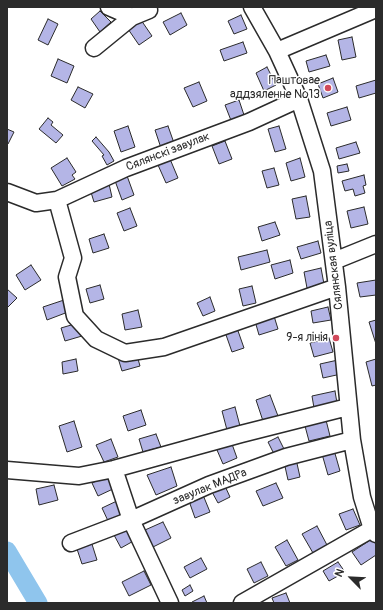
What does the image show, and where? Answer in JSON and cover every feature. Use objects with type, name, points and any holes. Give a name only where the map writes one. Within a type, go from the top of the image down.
[{"type":"street","points":[[109,7],[132,17]]},
{"type":"street","name":"Сялянская вуліца","points":[[252,7],[277,51],[299,99],[322,171],[337,287],[352,440],[362,497],[374,530]]},
{"type":"street","points":[[94,48],[132,17],[152,8]]},
{"type":"street","points":[[277,51],[376,9]]},
{"type":"street","name":"Сялянскі завулак","points":[[7,192],[36,203],[57,200],[126,168],[249,122],[299,99]]},
{"type":"street","points":[[57,200],[73,258],[67,277],[75,316],[96,338],[125,353],[164,347],[337,287]]},
{"type":"street","points":[[334,261],[376,244]]},
{"type":"street","points":[[7,470],[79,476],[114,469],[241,434],[348,407]]},
{"type":"street","name":"завулак МАДРа","points":[[71,543],[131,520],[209,485],[286,457],[352,440]]},
{"type":"street","points":[[114,469],[131,520],[170,603]]},
{"type":"street","points":[[242,603],[374,530]]},
{"type":"building","points":[[100,11],[111,22],[100,32],[91,19]]},
{"type":"building","points":[[181,13],[187,25],[170,35],[163,22]]},
{"type":"building","points":[[241,15],[247,29],[234,34],[228,21]]},
{"type":"building","points":[[48,19],[58,24],[48,45],[38,40]]},
{"type":"building","points":[[141,20],[152,36],[139,45],[128,29]]},
{"type":"building","points":[[352,37],[356,57],[342,60],[338,40]]},
{"type":"building","points":[[243,42],[247,53],[224,61],[220,50]]},
{"type":"building","points":[[326,55],[330,66],[309,72],[306,61]]},
{"type":"building","points":[[58,59],[74,66],[67,83],[51,76]]},
{"type":"building","points":[[267,67],[276,85],[264,91],[256,73]]},
{"type":"building","name":"Паштовае аддзяленне №13","points":[[333,78],[338,92],[323,98],[318,84]]},
{"type":"building","points":[[376,80],[376,93],[359,98],[356,86]]},
{"type":"building","points":[[199,82],[207,101],[193,107],[184,88]]},
{"type":"building","points":[[78,87],[93,94],[85,108],[71,100]]},
{"type":"building","points":[[239,100],[245,118],[232,123],[225,105]]},
{"type":"building","points":[[347,107],[351,120],[331,126],[327,113]]},
{"type":"building","points":[[48,118],[53,122],[51,125],[63,135],[56,143],[39,129]]},
{"type":"building","points":[[128,126],[135,147],[121,152],[114,131]]},
{"type":"building","points":[[168,126],[174,143],[161,148],[155,130]]},
{"type":"building","points":[[279,126],[286,149],[275,152],[268,129]]},
{"type":"building","points":[[7,129],[14,132],[8,144],[7,144]]},
{"type":"building","points":[[96,137],[109,152],[114,161],[107,165],[102,156],[104,155],[92,141]]},
{"type":"building","points":[[225,141],[232,159],[219,164],[212,146]]},
{"type":"building","points":[[356,142],[360,153],[339,159],[336,148]]},
{"type":"building","points":[[67,158],[76,172],[72,175],[75,179],[62,186],[51,168]]},
{"type":"building","points":[[300,158],[305,177],[291,181],[286,163]]},
{"type":"building","points":[[170,159],[178,178],[166,183],[158,165]]},
{"type":"building","points":[[347,164],[349,171],[338,173],[337,166]]},
{"type":"building","points":[[274,168],[279,185],[267,188],[262,171]]},
{"type":"building","points":[[126,173],[134,195],[122,200],[114,178]]},
{"type":"building","points":[[364,175],[366,185],[363,186],[365,193],[355,196],[353,189],[345,191],[342,181]]},
{"type":"building","points":[[109,184],[112,197],[94,202],[90,189]]},
{"type":"building","points":[[306,196],[310,217],[296,219],[292,199]]},
{"type":"building","points":[[364,207],[368,224],[351,228],[347,211]]},
{"type":"building","points":[[130,208],[137,226],[124,231],[117,213]]},
{"type":"building","points":[[275,222],[280,235],[262,241],[258,227]]},
{"type":"building","points":[[104,234],[109,248],[93,253],[89,239]]},
{"type":"building","points":[[318,241],[321,253],[301,259],[297,247]]},
{"type":"building","points":[[267,250],[270,262],[241,270],[238,257]]},
{"type":"building","points":[[290,260],[293,273],[275,279],[271,265]]},
{"type":"building","points":[[31,265],[41,280],[25,290],[16,275]]},
{"type":"building","points":[[321,268],[324,284],[307,288],[304,272]]},
{"type":"building","points":[[376,280],[376,295],[360,297],[357,283]]},
{"type":"building","points":[[100,285],[104,299],[90,303],[86,289]]},
{"type":"building","points":[[252,286],[256,303],[243,306],[239,289]]},
{"type":"building","points":[[7,289],[17,298],[7,308]]},
{"type":"building","points":[[210,297],[215,311],[203,316],[197,303]]},
{"type":"building","points":[[64,300],[68,312],[47,320],[43,307]]},
{"type":"building","points":[[328,307],[331,320],[313,323],[311,311]]},
{"type":"building","points":[[138,310],[142,327],[125,330],[122,314]]},
{"type":"building","points":[[274,316],[278,329],[259,335],[255,321]]},
{"type":"building","points":[[376,320],[376,344],[369,322]]},
{"type":"building","points":[[78,323],[82,336],[65,341],[61,328]]},
{"type":"building","points":[[237,328],[244,348],[232,352],[225,332]]},
{"type":"building","points":[[329,338],[333,352],[314,357],[310,343]]},
{"type":"building","points":[[136,352],[140,366],[122,371],[118,358]]},
{"type":"building","points":[[76,359],[78,371],[63,374],[62,362]]},
{"type":"building","points":[[376,359],[376,385],[372,386],[366,362]]},
{"type":"building","points":[[338,360],[341,374],[323,378],[320,364]]},
{"type":"building","points":[[335,391],[337,403],[314,408],[312,396]]},
{"type":"building","points":[[270,395],[278,416],[263,421],[256,400]]},
{"type":"building","points":[[235,407],[240,426],[227,430],[222,411]]},
{"type":"building","points":[[141,410],[146,425],[128,431],[123,416]]},
{"type":"building","points":[[326,420],[330,436],[309,441],[305,426]]},
{"type":"building","points":[[74,421],[82,447],[67,452],[59,426]]},
{"type":"building","points":[[156,434],[161,447],[143,452],[139,439]]},
{"type":"building","points":[[278,437],[285,451],[275,456],[268,442]]},
{"type":"building","points":[[111,439],[118,457],[104,462],[96,445]]},
{"type":"building","points":[[232,444],[237,458],[223,464],[217,450]]},
{"type":"building","points":[[334,450],[340,471],[328,475],[322,454]]},
{"type":"building","points":[[296,459],[300,477],[288,480],[284,462]]},
{"type":"building","points":[[171,467],[177,486],[156,495],[147,475]]},
{"type":"building","points":[[109,475],[115,488],[98,496],[92,483]]},
{"type":"building","points":[[276,483],[283,498],[263,506],[256,491]]},
{"type":"building","points":[[54,485],[58,500],[39,505],[36,489]]},
{"type":"building","points":[[225,486],[230,497],[218,503],[212,492]]},
{"type":"building","points":[[203,495],[210,512],[195,518],[189,501]]},
{"type":"building","points":[[119,500],[126,515],[109,523],[102,508]]},
{"type":"building","points":[[353,509],[360,525],[346,530],[339,514]]},
{"type":"building","points":[[163,522],[171,538],[153,547],[145,530]]},
{"type":"building","points":[[317,526],[327,545],[313,553],[302,534]]},
{"type":"building","points":[[130,527],[137,539],[121,548],[114,535]]},
{"type":"building","points":[[375,537],[376,555],[361,565],[352,552]]},
{"type":"building","points":[[287,540],[298,560],[286,566],[275,547]]},
{"type":"building","points":[[91,541],[97,560],[82,564],[76,546]]},
{"type":"building","points":[[201,558],[207,569],[190,578],[184,567]]},
{"type":"building","points":[[261,562],[268,576],[254,583],[247,569]]},
{"type":"building","points":[[338,562],[345,572],[329,581],[323,571]]},
{"type":"building","points":[[144,571],[151,585],[129,596],[122,582]]},
{"type":"building","points":[[190,585],[193,591],[185,596],[182,590]]},
{"type":"building","points":[[286,593],[290,603],[274,603],[272,598]]},
{"type":"building","points":[[204,596],[207,603],[192,603],[192,602]]},
{"type":"waterway","points":[[7,551],[38,603]]},
{"type":"place","name":"Паштовае аддзяленне №13","points":[[328,88]]},
{"type":"place","name":"9-я лінія","points":[[336,338]]}]
